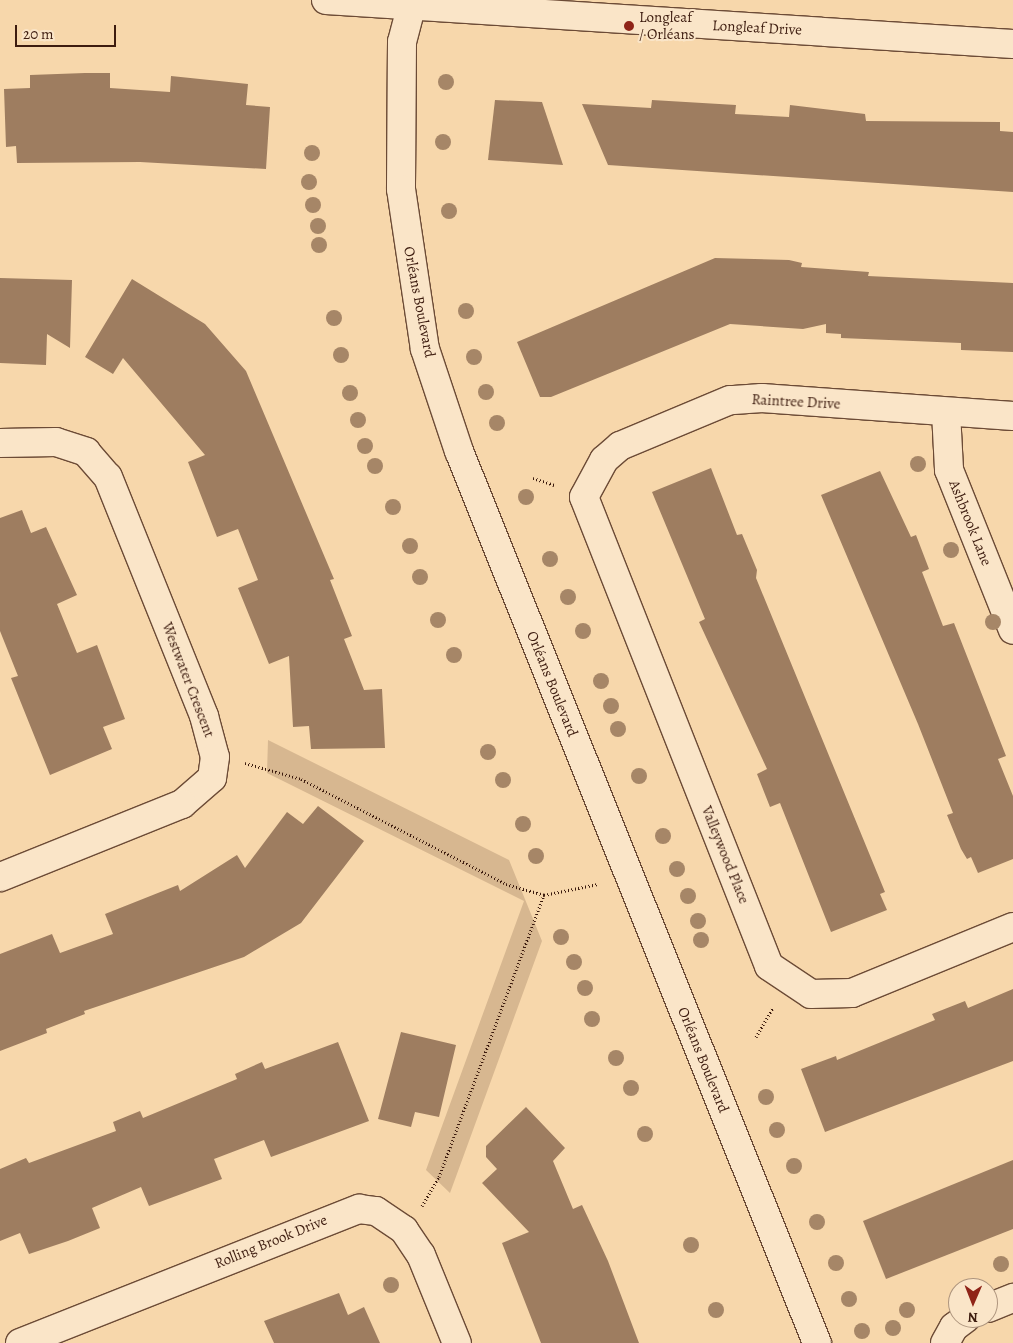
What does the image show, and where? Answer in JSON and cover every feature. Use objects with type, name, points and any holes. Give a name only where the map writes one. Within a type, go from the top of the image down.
[{"type":"street","name":"Longleaf Drive","points":[[326,0],[412,3],[1013,44]]},
{"type":"street","name":"Orléans Boulevard","points":[[412,3],[402,42],[401,189],[426,350],[459,450],[817,1343]]},
{"type":"street","name":"Raintree Drive","points":[[584,496],[604,460],[620,446],[730,400],[762,398],[1013,416]]},
{"type":"street","name":"Ashbrook Lane","points":[[946,412],[949,470],[1013,630]]},
{"type":"street","name":"Westwater Crescent","points":[[0,443],[56,442],[86,452],[108,477],[204,716],[215,757],[212,778],[182,804],[0,877]]},
{"type":"street","name":"Valleywood Place","points":[[584,496],[769,966],[788,983],[811,994],[852,994],[1013,927]]},
{"type":"street","name":"Rolling Brook Drive","points":[[20,1343],[343,1213],[376,1211],[404,1230],[421,1255],[457,1343]]},
{"type":"street","points":[[998,1304],[1013,1298]]},
{"type":"street","points":[[945,1343],[953,1328]]},
{"type":"path","points":[[215,757],[301,779],[506,884],[544,896],[629,876]]},
{"type":"path","points":[[404,1230],[440,1177],[544,896]]},
{"type":"path","points":[[756,1037],[788,983]]},
{"type":"shaded area","points":[[268,740],[509,860],[542,941],[450,1193],[426,1170],[524,901],[267,773]]},
{"type":"building","points":[[110,73],[110,88],[170,92],[171,76],[248,84],[246,105],[270,107],[266,169],[140,162],[17,163],[16,146],[6,147],[4,89],[30,88],[30,75]]},
{"type":"building","points":[[495,100],[542,102],[563,165],[488,160]]},
{"type":"building","points":[[652,100],[736,105],[735,114],[789,117],[790,105],[865,114],[866,121],[1000,122],[1000,131],[1013,132],[1013,192],[608,165],[582,104],[651,108]]},
{"type":"building","points":[[715,258],[789,260],[802,263],[801,267],[869,272],[868,276],[1013,283],[1013,352],[961,350],[961,343],[841,338],[841,334],[826,333],[826,324],[803,329],[730,324],[551,397],[540,397],[517,342]]},
{"type":"building","points":[[0,278],[72,280],[70,348],[47,334],[46,365],[0,363]]},
{"type":"building","points":[[132,279],[205,324],[246,371],[334,579],[330,580],[352,636],[344,639],[364,690],[382,689],[385,748],[311,749],[309,726],[293,727],[289,656],[269,664],[238,588],[258,580],[238,529],[217,537],[188,462],[205,455],[123,358],[113,374],[85,357]]},
{"type":"building","points":[[711,468],[737,535],[742,534],[757,570],[756,578],[885,892],[880,894],[887,910],[831,932],[780,803],[770,807],[757,774],[767,769],[699,622],[705,619],[652,492]]},
{"type":"building","points":[[880,471],[911,537],[916,535],[929,569],[922,572],[943,626],[954,623],[1006,756],[998,759],[1013,796],[1013,859],[978,873],[971,857],[967,859],[961,849],[947,815],[953,813],[918,724],[821,495]]},
{"type":"building","points":[[22,510],[31,533],[46,527],[77,595],[57,604],[77,653],[97,645],[125,719],[103,727],[112,749],[50,775],[11,678],[18,676],[0,631],[0,518]]},
{"type":"building","points":[[318,806],[364,841],[301,923],[244,957],[84,1011],[85,1014],[46,1029],[47,1033],[0,1051],[0,954],[52,934],[60,953],[113,934],[105,914],[178,885],[180,891],[237,855],[245,868],[287,812],[303,824]]},
{"type":"building","points":[[1013,989],[1013,1061],[825,1132],[801,1069],[836,1056],[837,1060],[935,1020],[932,1014],[965,1001],[968,1008]]},
{"type":"building","points":[[401,1032],[456,1045],[439,1117],[415,1112],[411,1127],[378,1119]]},
{"type":"building","points":[[338,1042],[369,1121],[271,1157],[264,1140],[214,1159],[222,1179],[149,1206],[141,1187],[92,1208],[100,1228],[29,1254],[20,1233],[0,1241],[0,1169],[26,1158],[29,1163],[116,1131],[113,1122],[140,1111],[143,1118],[237,1079],[235,1074],[262,1062],[265,1069]]},
{"type":"building","points":[[526,1107],[565,1148],[553,1161],[573,1209],[582,1205],[608,1261],[639,1343],[541,1343],[502,1243],[529,1232],[482,1183],[497,1169],[486,1157],[486,1146]]},
{"type":"building","points":[[1013,1160],[1013,1229],[886,1279],[863,1221]]},
{"type":"building","points":[[339,1293],[348,1315],[364,1307],[380,1343],[274,1343],[264,1321]]},
{"type":"place","name":"Longleaf / Orléans","points":[[629,26]]}]
